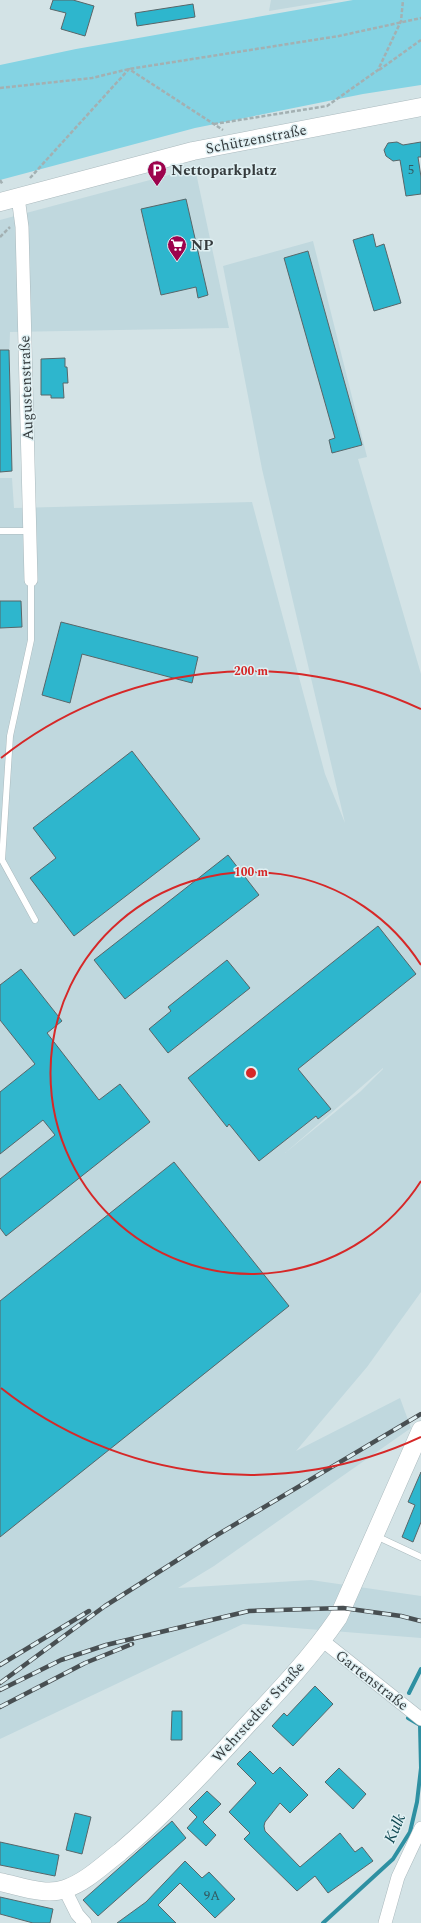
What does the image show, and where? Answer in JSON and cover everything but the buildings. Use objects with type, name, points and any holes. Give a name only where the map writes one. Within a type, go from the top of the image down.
[{"type":"street","name":"Schützenstraße","points":[[1,193],[242,141],[421,107]]},
{"type":"street","name":"Augustenstraße","points":[[13,190],[22,224],[31,580]]},
{"type":"street","name":"Wehrstedter Straße","points":[[0,1882],[44,1891],[65,1890],[79,1883],[100,1868],[146,1829],[209,1767],[323,1641],[343,1608],[421,1430]]},
{"type":"street","name":"Gartenstraße","points":[[323,1641],[421,1719]]},
{"type":"street","points":[[385,1923],[398,1877],[421,1828]]},
{"type":"street","points":[[65,1890],[77,1914],[85,1923]]},
{"type":"lane","points":[[0,531],[30,530]]},
{"type":"lane","points":[[31,580],[31,640],[10,736],[2,860],[35,920]]},
{"type":"lane","points":[[374,1536],[421,1556]]},
{"type":"path","points":[[378,70],[401,21],[403,0]]},
{"type":"path","points":[[0,88],[92,78],[129,69],[339,36],[401,21],[421,18]]},
{"type":"path","points":[[214,124],[327,106],[421,40]]},
{"type":"path","points":[[129,69],[242,141]]},
{"type":"path","points":[[28,180],[129,69]]},
{"type":"path","points":[[1,193],[13,190]]},
{"type":"shaded area","points":[[271,0],[336,0],[269,11]]},
{"type":"shaded area","points":[[353,0],[421,0],[421,85],[363,94],[195,128],[0,180],[0,65],[76,49]]},
{"type":"shaded area","points":[[195,168],[229,328],[10,332],[9,358],[0,358],[0,220]]},
{"type":"shaded area","points":[[313,241],[367,457],[358,459],[421,674],[421,1292],[367,1367],[296,1451],[400,1398],[411,1428],[214,1566],[178,1588],[311,1580],[421,1596],[421,1638],[243,1624],[0,1739],[0,478],[12,478],[14,508],[252,502],[325,774],[345,823],[262,469],[223,266]],"holes":[[[383,1068],[361,1091],[285,1153]]]},
{"type":"waterway","name":"Kulk","points":[[409,1693],[421,1669]]},
{"type":"waterway","name":"Kulk","points":[[323,1923],[393,1859],[410,1832],[417,1802],[421,1768],[420,1725],[408,1718]]},
{"type":"railway","points":[[0,1683],[105,1606],[217,1535],[421,1414]]},
{"type":"railway","points":[[0,1690],[61,1660],[106,1645],[249,1611],[343,1608],[401,1616],[421,1621]]},
{"type":"railway","points":[[0,1665],[89,1611]]},
{"type":"railway","points":[[0,1707],[85,1663],[132,1644]]},
{"type":"place","name":"Nettoparkplatz","points":[[157,187]]},
{"type":"place","name":"NP","points":[[177,262]]}]
